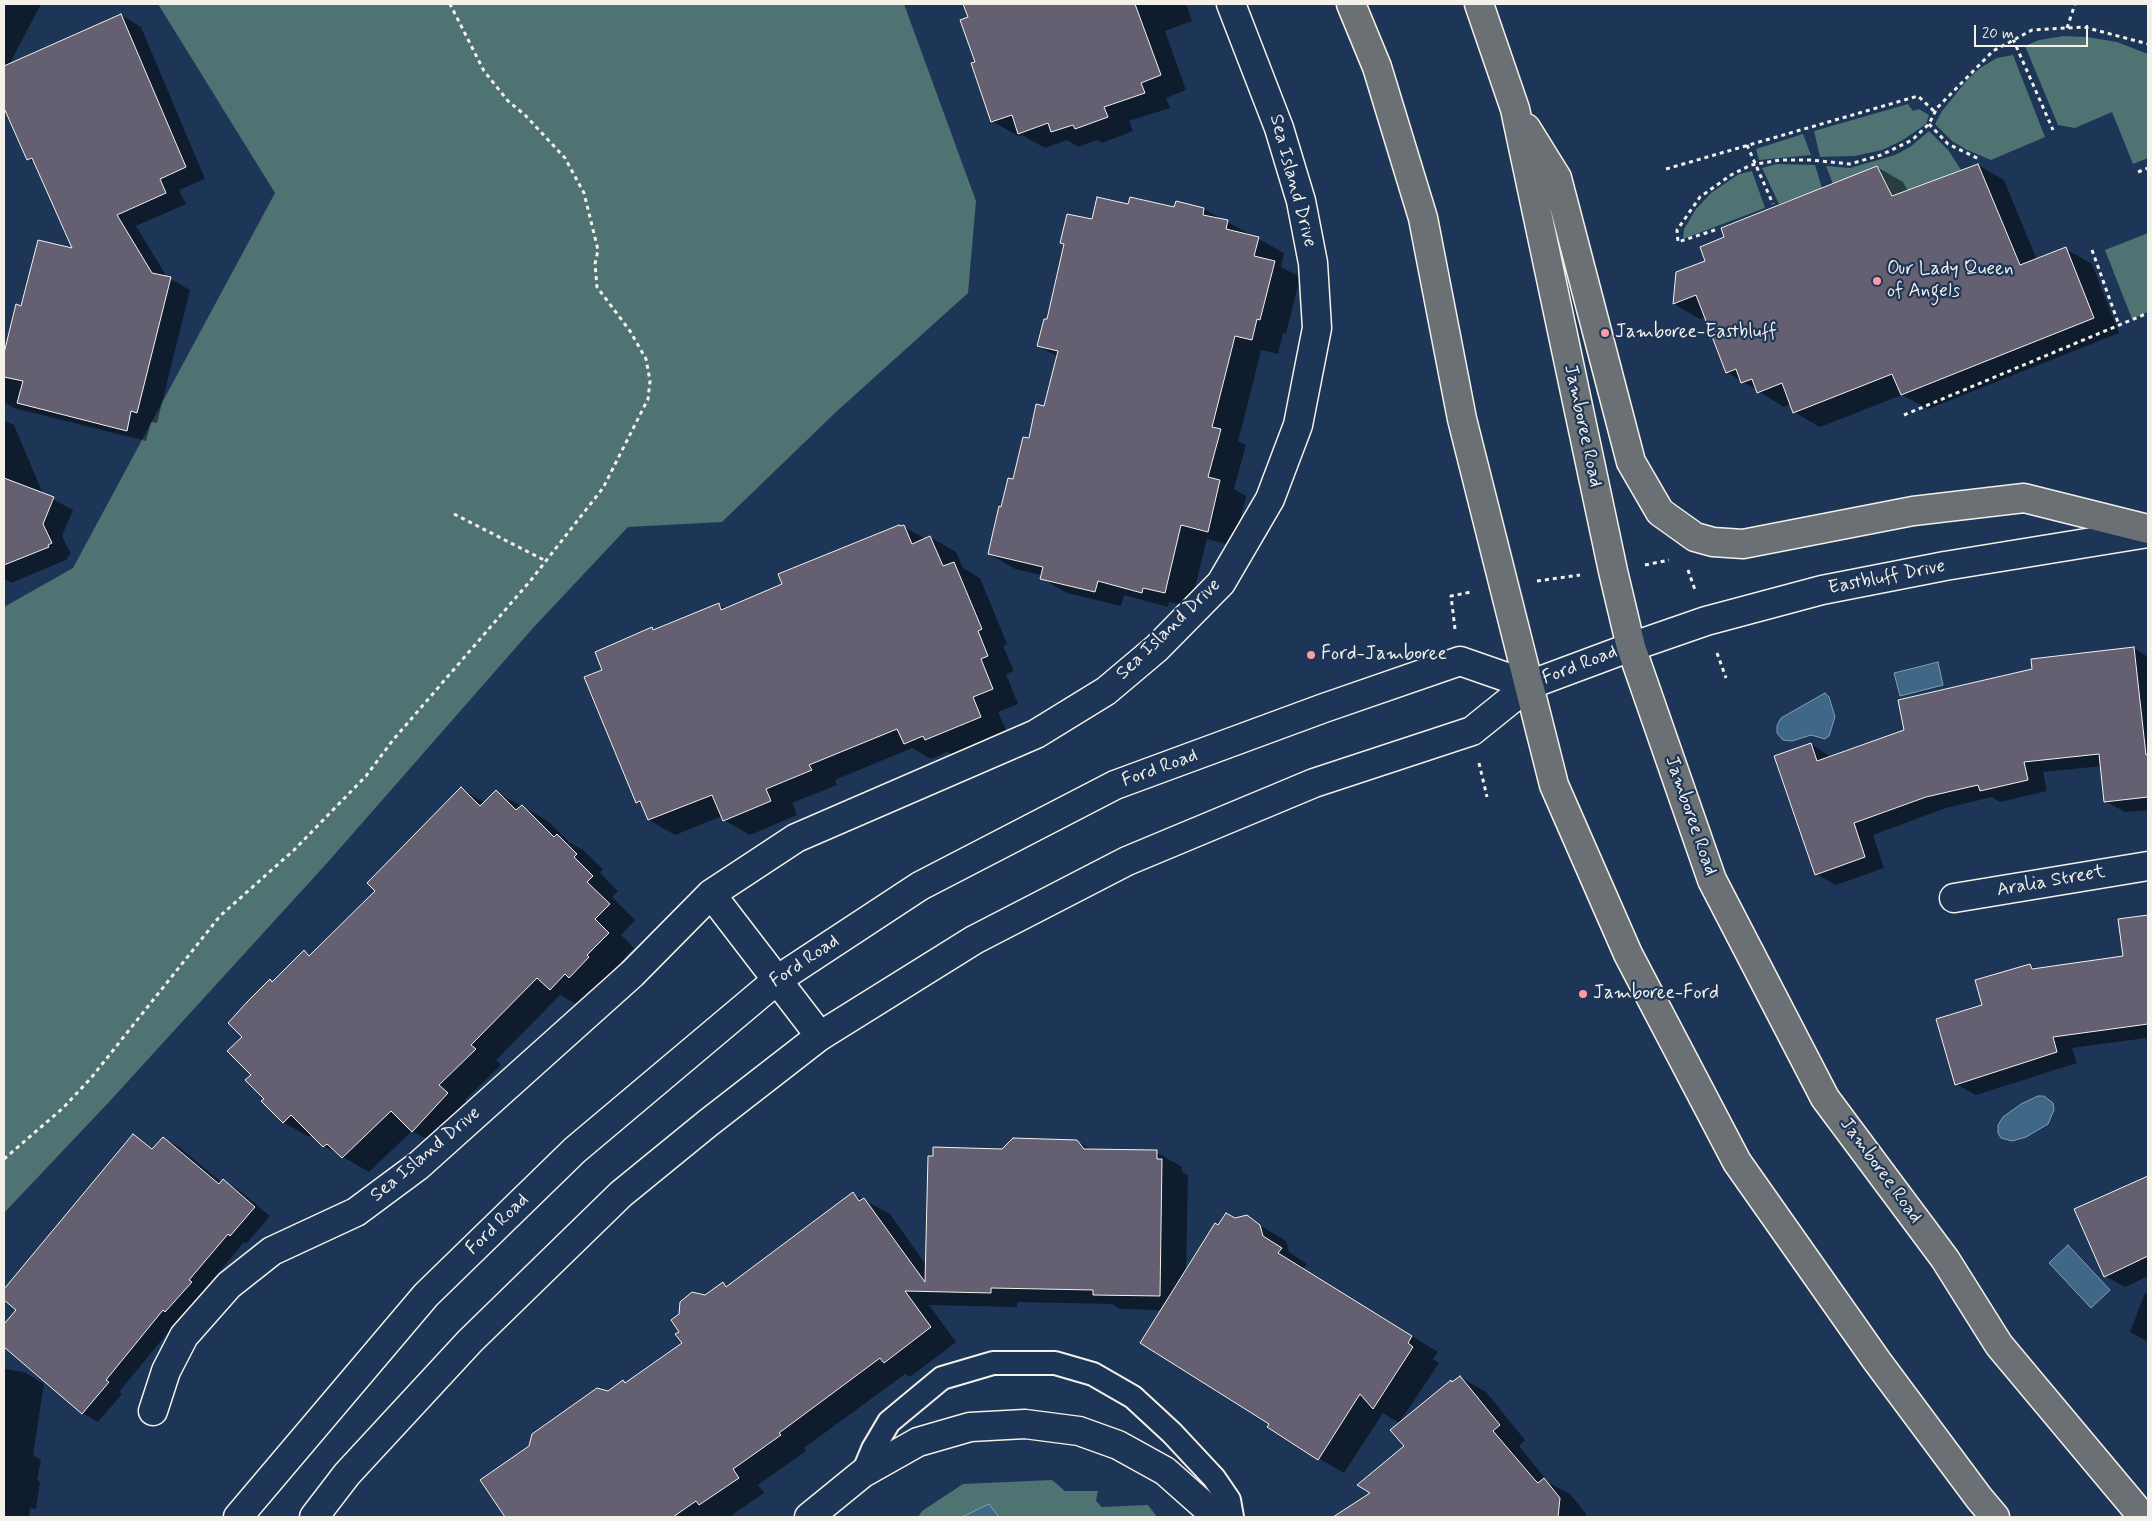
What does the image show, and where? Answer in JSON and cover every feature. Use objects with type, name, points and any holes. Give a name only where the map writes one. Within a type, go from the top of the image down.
[{"type":"main road","name":"Sea Island Drive","points":[[153,1412],[166,1371],[184,1336],[229,1285],[272,1251],[356,1212],[418,1166],[632,974],[711,894],[796,838],[1036,734],[1106,691],[1157,648],[1221,583],[1270,499],[1298,425],[1317,328],[1314,263],[1301,201],[1279,128],[1231,4]]},
{"type":"main road","points":[[1351,4],[1377,67],[1423,218],[1462,419],[1558,794],[1628,954],[1737,1162],[1877,1361],[1995,1517]]},
{"type":"main road","name":"Jamboree Road","points":[[1479,4],[1515,109],[1612,570],[1631,647],[1712,880],[1826,1098],[1945,1259],[1999,1345],[2143,1517]]},
{"type":"main road","points":[[1515,109],[1557,178],[1630,462],[1660,512],[1695,537],[1713,542],[1743,544],[1913,511],[2024,498],[2148,529]]},
{"type":"main road","name":"Eastbluff Drive","points":[[1631,647],[1706,621],[1822,590],[1945,566],[2148,533]]},
{"type":"main road","name":"Ford Road","points":[[314,1517],[347,1474],[470,1341],[621,1194],[708,1123],[820,1036],[974,940],[1127,861],[1314,782],[1472,731],[1529,685],[1631,647]]},
{"type":"main road","name":"Ford Road","points":[[238,1517],[426,1295],[574,1150],[777,980],[920,886],[1116,785],[1315,711],[1460,661],[1529,685]]},
{"type":"main road","name":"Aralia Street","points":[[1954,898],[2148,866]]},
{"type":"main road","points":[[711,894],[820,1036]]},
{"type":"main road","points":[[809,1517],[863,1473],[918,1442],[970,1427],[1025,1424],[1079,1431],[1118,1445],[1166,1471],[1217,1517]]},
{"type":"lane","points":[[863,1473],[873,1449],[889,1422],[942,1378],[993,1363],[1055,1363],[1093,1374],[1133,1397],[1172,1433],[1214,1478],[1230,1500],[1232,1517]]},
{"type":"path","points":[[4,1159],[63,1108],[91,1078],[220,916],[294,850],[366,776],[399,733],[546,561],[603,488],[648,400],[650,381],[646,359],[630,331],[597,287],[595,264],[598,250],[584,193],[565,158],[525,115],[508,101],[484,71],[450,4]]},
{"type":"path","points":[[2067,28],[2075,4]]},
{"type":"path","points":[[1715,230],[1678,242],[1678,230],[1700,197],[1731,175],[1756,164],[1780,160],[1804,160],[1850,164],[1881,155],[1912,140],[1930,124],[1935,112],[1993,51],[2032,30],[2084,27],[2148,44]]},
{"type":"path","points":[[2013,39],[2053,130]]},
{"type":"path","points":[[1666,169],[1918,96],[1935,112]]},
{"type":"path","points":[[1930,124],[1948,144],[1979,159]]},
{"type":"path","points":[[1747,146],[1773,204]]},
{"type":"path","points":[[2138,172],[2148,168]]},
{"type":"path","points":[[2092,250],[2119,325]]},
{"type":"path","points":[[1904,415],[2148,313]]},
{"type":"path","points":[[454,514],[546,561]]},
{"type":"green space","points":[[158,4],[904,4],[976,201],[968,293],[836,412],[722,522],[628,527],[533,628],[328,862],[109,1102],[4,1213],[4,607],[73,568],[275,193]]},
{"type":"green space","points":[[2064,36],[2087,37],[2117,42],[2148,54],[2148,158],[2133,164],[2112,112],[2075,128],[2058,125],[2025,46],[2039,40]]},
{"type":"green space","points":[[2013,55],[2045,137],[1991,160],[1967,150],[1952,141],[1935,124],[1942,111],[1968,79],[1980,68],[1997,58]]},
{"type":"green space","points":[[1908,104],[1913,111],[1919,109],[1929,115],[1926,124],[1903,140],[1882,150],[1855,156],[1820,157],[1814,131]]},
{"type":"green space","points":[[1929,131],[1949,151],[1961,170],[1892,196],[1877,166],[1833,184],[1826,166],[1850,168],[1895,155],[1910,147]]},
{"type":"green space","points":[[1803,134],[1811,155],[1759,160],[1756,149]]},
{"type":"green space","points":[[1777,164],[1815,165],[1822,188],[1779,204],[1762,168]]},
{"type":"green space","points":[[1752,171],[1765,208],[1683,239],[1684,229],[1696,209],[1711,193],[1739,174]]},
{"type":"green space","points":[[2148,233],[2148,312],[2132,319],[2105,250]]},
{"type":"green space","points":[[1052,1480],[1065,1491],[1098,1491],[1096,1501],[1102,1507],[1148,1505],[1157,1517],[918,1517],[922,1511],[963,1484]]},
{"type":"water","points":[[1938,662],[1943,685],[1900,696],[1894,673]]},
{"type":"water","points":[[1825,693],[1829,697],[1835,717],[1829,736],[1825,739],[1811,735],[1792,741],[1783,740],[1777,733],[1777,726],[1781,718]]},
{"type":"water","points":[[2038,1096],[2044,1096],[2053,1103],[2054,1110],[2048,1124],[2026,1137],[2012,1141],[2001,1138],[1998,1133],[1998,1125],[2003,1117],[2021,1104]]},
{"type":"water","points":[[2068,1245],[2110,1290],[2091,1308],[2049,1263]]},
{"type":"water","points":[[989,1504],[999,1517],[962,1517]]},
{"type":"building","points":[[963,4],[1135,4],[1161,75],[1141,83],[1145,93],[1104,107],[1108,117],[1075,129],[1073,125],[1051,132],[1048,123],[1018,134],[1012,115],[991,122],[971,63],[975,62],[960,20],[968,17]]},
{"type":"building","points":[[121,14],[186,167],[160,179],[166,193],[117,215],[152,273],[171,277],[137,413],[131,411],[127,431],[17,403],[23,381],[4,377],[4,353],[16,304],[21,306],[38,240],[72,248],[32,158],[27,160],[4,108],[4,66]]},
{"type":"building","name":"Our Lady Queen of Angels","points":[[1978,164],[2020,265],[2066,247],[2094,318],[1901,395],[1892,374],[1793,413],[1782,383],[1757,393],[1752,379],[1741,383],[1736,369],[1726,373],[1696,295],[1673,304],[1676,272],[1705,261],[1700,247],[1724,237],[1721,228],[1877,166],[1892,196]]},
{"type":"building","points":[[1097,197],[1128,204],[1130,197],[1174,207],[1176,201],[1204,208],[1203,215],[1228,220],[1226,229],[1259,237],[1254,256],[1275,261],[1260,320],[1257,319],[1252,340],[1235,336],[1212,427],[1221,429],[1208,477],[1220,480],[1208,532],[1181,525],[1165,593],[1143,588],[1142,593],[1098,581],[1095,592],[1040,579],[1043,567],[988,554],[999,506],[1001,507],[1008,478],[1013,479],[1023,437],[1029,438],[1036,404],[1044,406],[1058,351],[1037,346],[1044,319],[1047,319],[1064,244],[1060,243],[1067,214],[1092,219]]},
{"type":"building","points":[[4,478],[54,497],[43,524],[52,543],[48,545],[49,547],[4,565]]},
{"type":"building","points":[[899,525],[904,525],[912,544],[930,536],[943,566],[954,562],[982,629],[978,631],[988,656],[981,659],[993,689],[973,697],[981,717],[925,740],[923,736],[904,744],[897,729],[809,765],[812,770],[766,789],[771,801],[723,821],[712,795],[648,820],[640,801],[636,803],[584,677],[602,670],[595,652],[652,627],[653,630],[719,603],[721,610],[782,584],[778,574]]},
{"type":"building","points":[[2134,647],[2146,755],[2148,754],[2148,797],[2104,802],[2099,754],[2024,762],[2028,780],[1980,791],[1978,785],[1926,797],[1854,823],[1865,857],[1815,875],[1774,756],[1811,743],[1817,761],[1904,730],[1898,700],[2032,669],[2031,659]]},
{"type":"building","points":[[461,787],[480,806],[496,790],[516,810],[522,805],[554,837],[557,834],[577,854],[574,857],[593,876],[587,882],[610,904],[595,919],[609,933],[587,955],[589,957],[569,978],[565,974],[550,990],[537,978],[471,1045],[476,1049],[439,1085],[448,1093],[412,1132],[391,1111],[342,1158],[327,1144],[323,1147],[291,1115],[283,1123],[261,1101],[264,1099],[245,1080],[251,1075],[227,1051],[242,1037],[228,1023],[270,979],[272,982],[304,950],[309,956],[375,891],[367,883]]},
{"type":"building","points":[[2148,915],[2148,1024],[2053,1037],[2057,1052],[1955,1085],[1936,1019],[1982,1005],[1975,980],[2030,964],[2032,969],[2123,956],[2118,919]]},
{"type":"building","points":[[133,1134],[152,1149],[163,1137],[219,1184],[223,1179],[255,1207],[230,1236],[228,1234],[189,1280],[192,1282],[165,1312],[163,1310],[106,1380],[109,1382],[82,1414],[4,1347],[4,1324],[16,1310],[4,1300],[4,1289]]},
{"type":"building","points":[[1013,1138],[1077,1140],[1084,1149],[1157,1150],[1157,1159],[1162,1159],[1160,1296],[1093,1295],[1093,1290],[991,1288],[991,1293],[905,1291],[931,1327],[884,1363],[880,1358],[779,1433],[781,1435],[733,1469],[739,1478],[699,1505],[696,1501],[673,1517],[505,1517],[480,1480],[529,1446],[532,1434],[597,1388],[608,1391],[623,1380],[625,1383],[682,1343],[675,1334],[679,1332],[671,1320],[679,1314],[680,1302],[692,1292],[705,1295],[723,1282],[726,1287],[853,1192],[859,1201],[864,1198],[925,1282],[928,1156],[933,1156],[933,1147],[1002,1149]]},
{"type":"building","points":[[2148,1176],[2148,1256],[2104,1277],[2074,1209]]},
{"type":"building","points":[[1226,1213],[1235,1218],[1247,1215],[1260,1225],[1263,1236],[1282,1248],[1278,1253],[1412,1336],[1408,1343],[1413,1347],[1373,1409],[1360,1394],[1318,1460],[1267,1427],[1269,1424],[1140,1343],[1215,1223],[1218,1225]]},
{"type":"building","points":[[1460,1376],[1500,1425],[1493,1431],[1538,1483],[1544,1478],[1560,1498],[1558,1517],[1333,1517],[1370,1493],[1357,1485],[1404,1446],[1390,1430],[1451,1380],[1452,1382]]},
{"type":"place","name":"Our Lady Queen of Angels","points":[[1877,281]]},
{"type":"place","name":"Jamboree-Eastbluff","points":[[1605,333]]},
{"type":"place","name":"Ford-Jamboree","points":[[1311,655]]},
{"type":"place","name":"Jamboree-Ford","points":[[1583,994]]}]
